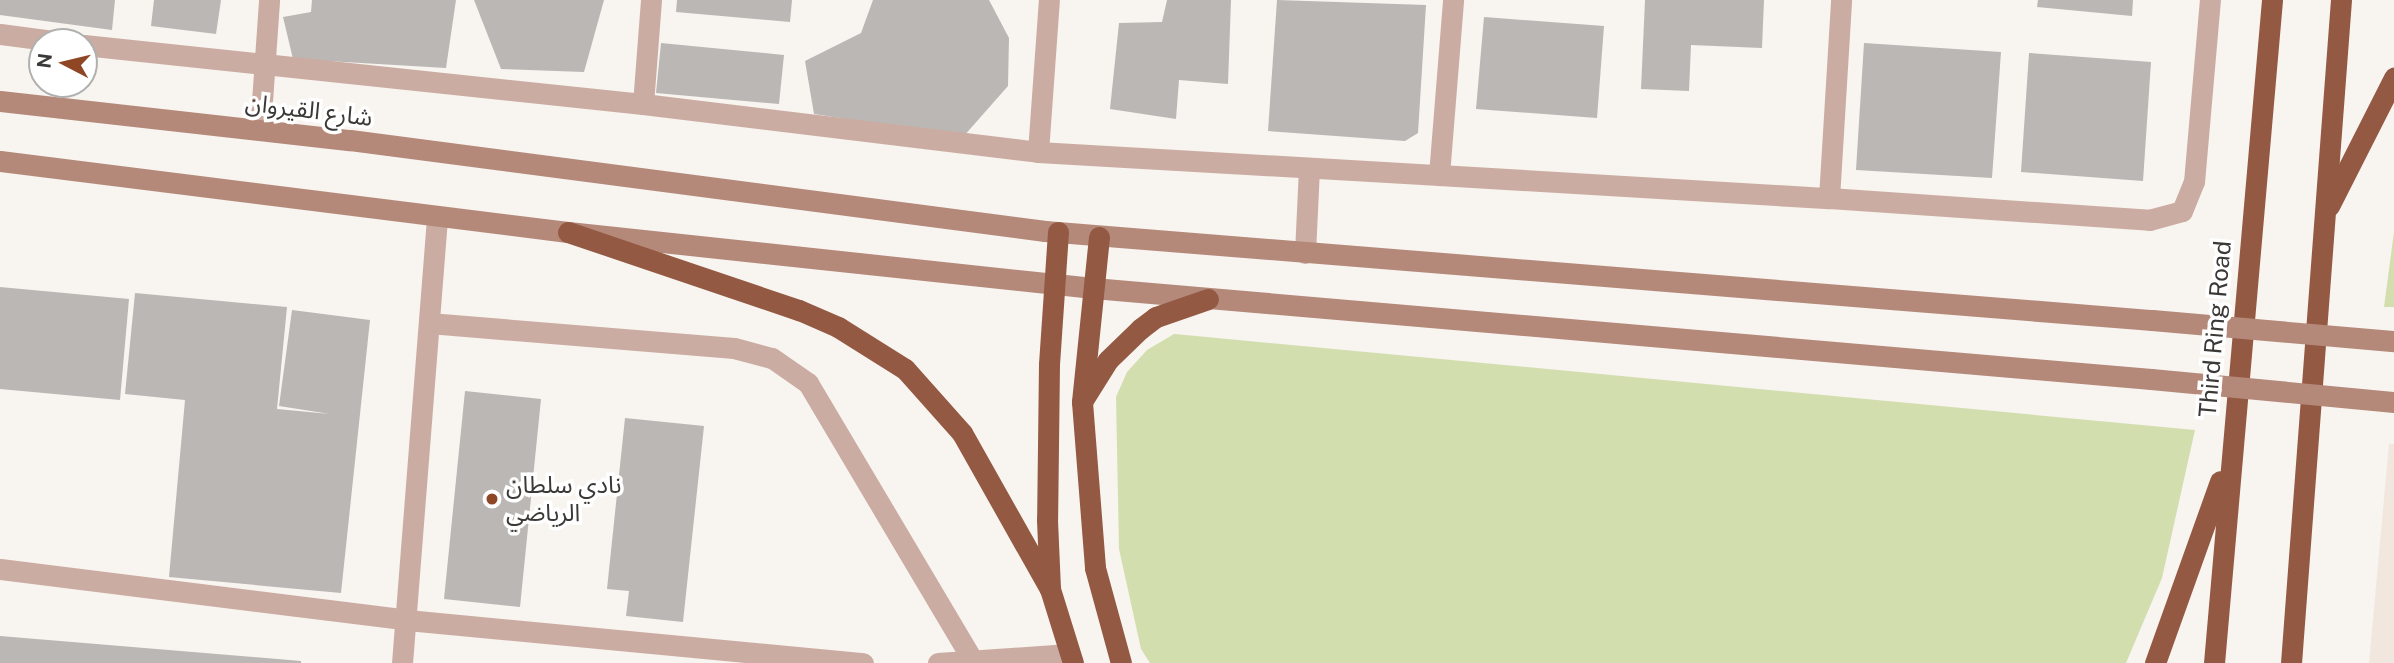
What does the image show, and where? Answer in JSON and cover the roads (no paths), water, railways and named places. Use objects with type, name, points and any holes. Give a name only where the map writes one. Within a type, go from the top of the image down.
[{"type":"highway","name":"Third Ring Road","points":[[2214,663],[2272,0]]},
{"type":"highway","points":[[2291,663],[2341,0]]},
{"type":"highway","points":[[2325,214],[2394,78]]},
{"type":"highway","points":[[568,232],[799,310],[838,327],[905,369],[961,433],[1050,589],[1071,659]]},
{"type":"highway","points":[[1050,589],[1047,445],[1058,232]]},
{"type":"highway","points":[[1100,237],[1082,402],[1095,568],[1121,663]]},
{"type":"highway","points":[[1082,402],[1124,342],[1156,317],[1208,299]]},
{"type":"highway","points":[[2155,663],[2231,449]]},
{"type":"main road","name":"شارع القيروان","points":[[0,101],[260,130],[610,177],[1100,237],[2394,341]]},
{"type":"main road","points":[[0,161],[568,232],[1093,288],[2394,402]]},
{"type":"street","points":[[260,130],[269,0]]},
{"type":"street","points":[[643,104],[651,0]]},
{"type":"street","points":[[1038,152],[1049,0]]},
{"type":"street","points":[[1439,175],[1453,0]]},
{"type":"street","points":[[1829,198],[1841,0]]},
{"type":"street","points":[[98,47],[264,67],[643,104],[1038,152],[1829,198],[2149,220],[2182,211],[2194,182],[2210,0]]},
{"type":"street","points":[[0,34],[28,38]]},
{"type":"street","points":[[1305,253],[1309,168]]},
{"type":"street","points":[[402,663],[437,216]]},
{"type":"street","points":[[429,323],[734,348],[772,358],[808,383],[973,662]]},
{"type":"street","points":[[0,569],[407,620],[863,663]]},
{"type":"street","points":[[938,663],[1071,659]]},
{"type":"place","name":"نادي سلطان الرياضي","points":[[492,499]]}]
